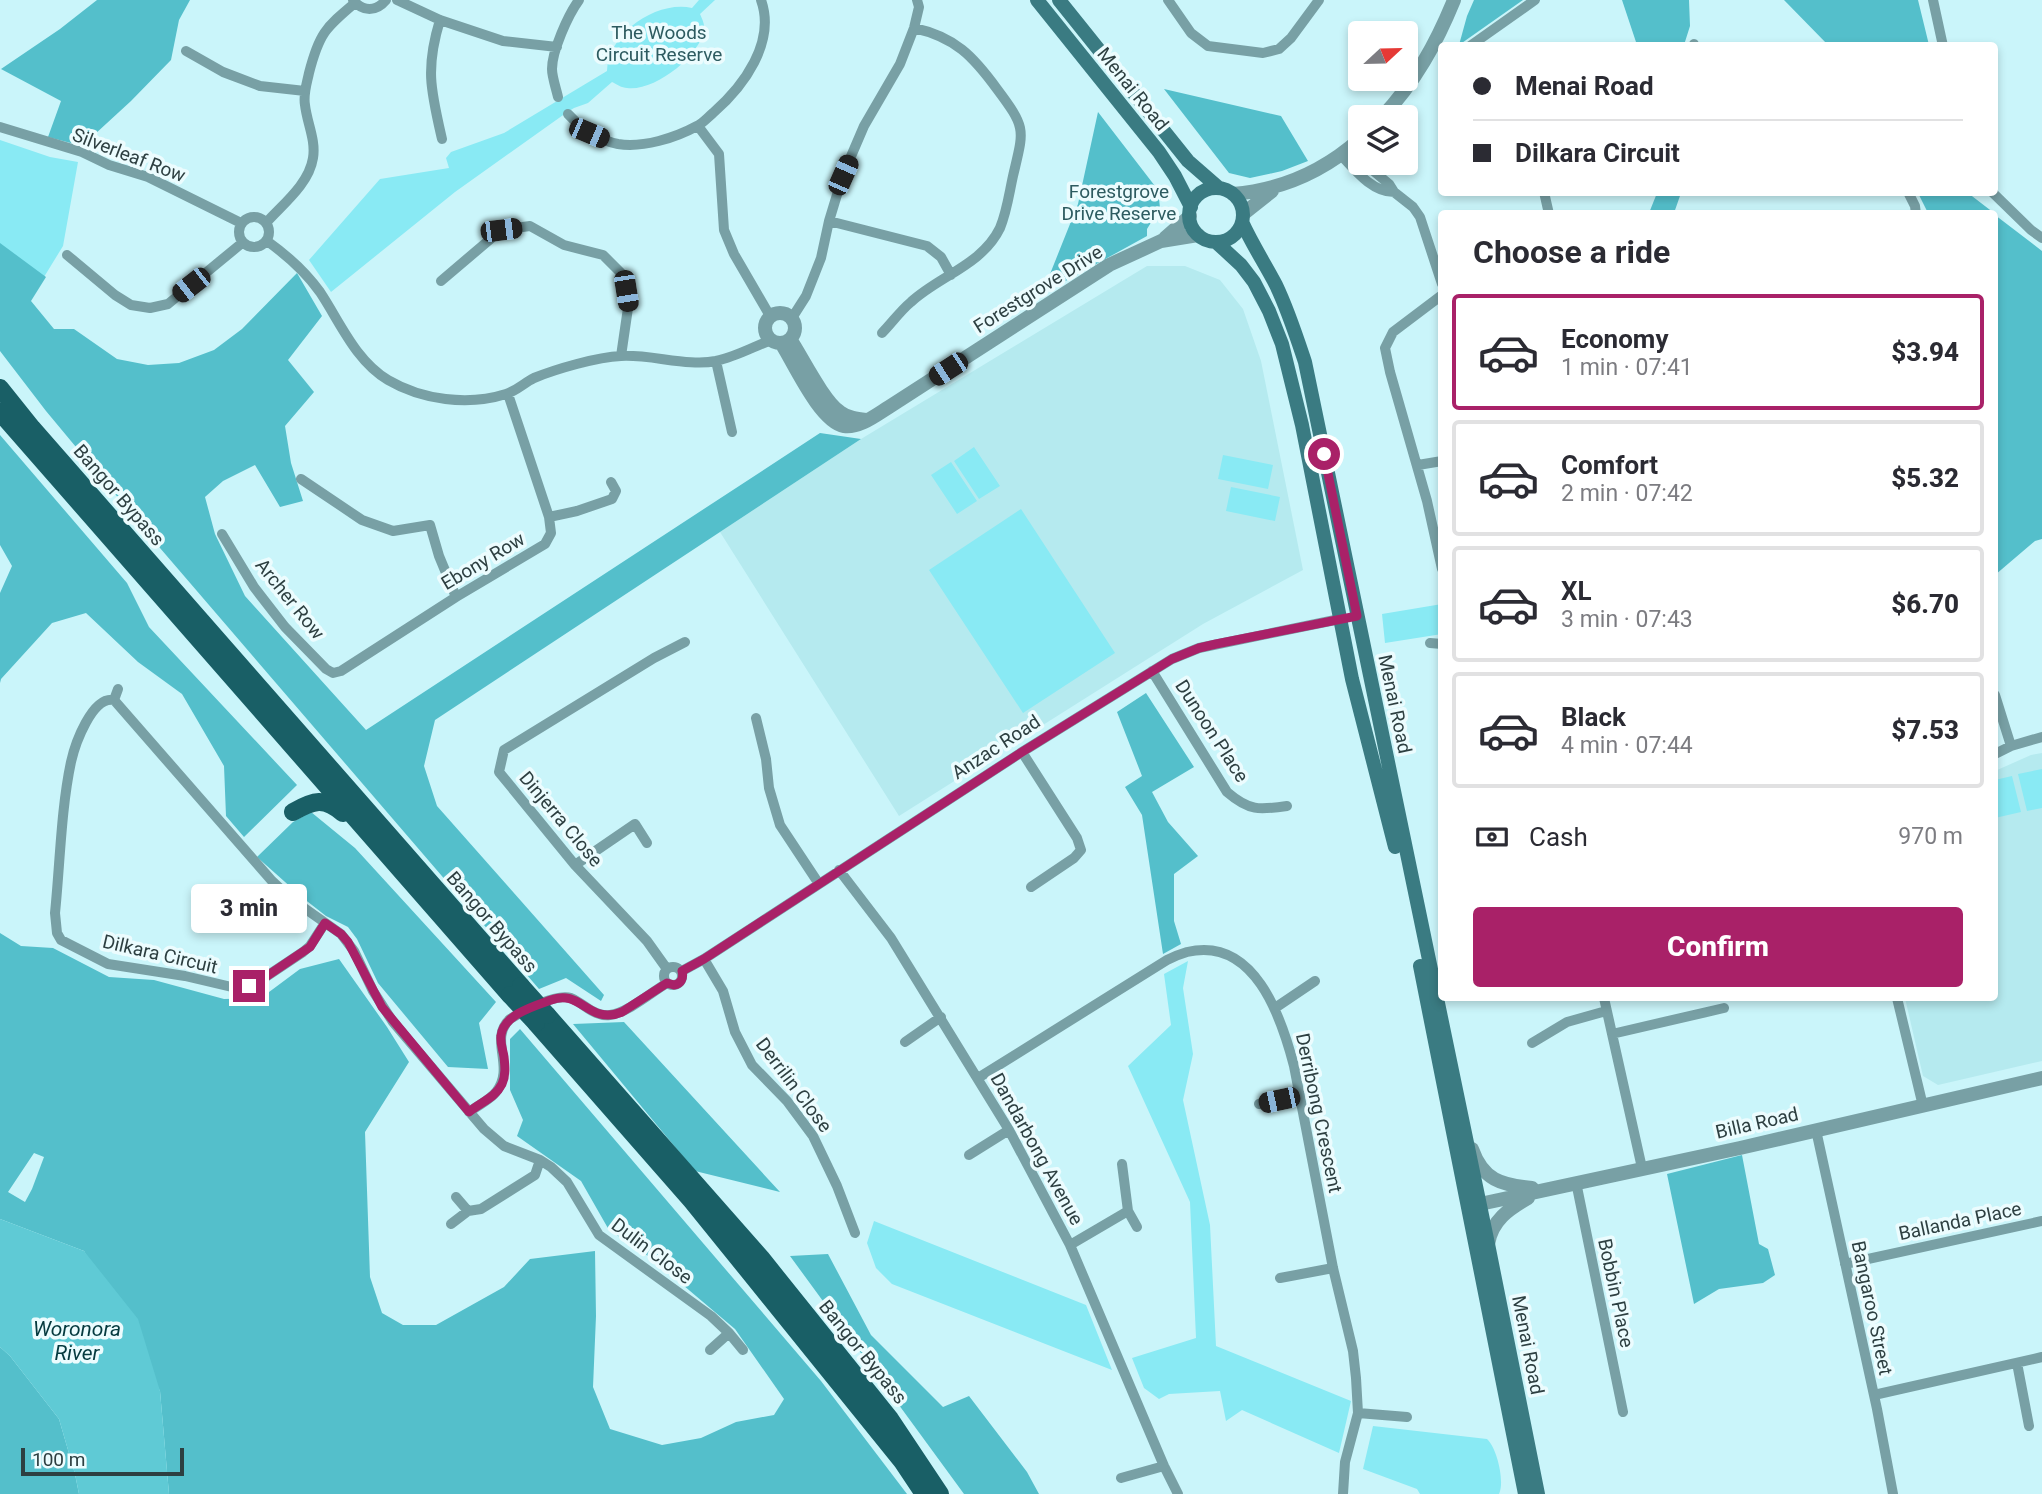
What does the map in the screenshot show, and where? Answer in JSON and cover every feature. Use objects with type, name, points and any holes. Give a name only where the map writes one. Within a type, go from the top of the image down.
[{"type":"main road","name":"Menai Road","points":[[1037,0],[1158,152],[1175,176],[1190,211]]},
{"type":"main road","name":"Menai Road","points":[[1059,0],[1188,161],[1219,188]]},
{"type":"main road","points":[[1219,188],[1233,194],[1241,204],[1243,218],[1239,230],[1233,236],[1216,242],[1198,235],[1190,211],[1197,196],[1204,191],[1219,188]]},
{"type":"main road","name":"Menai Road","points":[[1243,218],[1249,239],[1291,317],[1304,362],[1489,1244],[1538,1494]]},
{"type":"main road","name":"Menai Road","points":[[1216,242],[1241,265],[1254,282],[1282,344],[1305,438],[1352,679],[1396,849],[1525,1494]]},
{"type":"main road","name":"Bangor Bypass","points":[[0,388],[516,991]]},
{"type":"main road","name":"Bangor Bypass","points":[[0,412],[303,760],[761,1258],[890,1419],[940,1494]]},
{"type":"main road","name":"Anzac Road","points":[[1339,619],[1357,616]]},
{"type":"main road","points":[[303,760],[310,785],[293,812],[317,801],[332,804],[376,840]]},
{"type":"main road","name":"Bangor Bypass","points":[[541,1019],[902,1461],[923,1494]]},
{"type":"main road","name":"Menai Road","points":[[1460,1164],[1468,1192],[1480,1204]]},
{"type":"main road","name":"Menai Road","points":[[1477,1259],[1475,1220],[1480,1204]]},
{"type":"street","points":[[266,223],[301,185],[313,159],[314,144],[304,102],[320,37],[354,2],[371,10],[386,0]]},
{"type":"street","points":[[397,0],[440,20],[503,41],[557,47]]},
{"type":"street","points":[[558,97],[552,69],[557,47],[579,0]]},
{"type":"street","points":[[568,114],[589,133],[618,144],[663,139],[698,126],[729,100],[755,62],[765,30],[765,11],[761,0]]},
{"type":"street","points":[[792,318],[806,296],[821,258],[843,175],[864,126],[900,64],[914,28],[919,6],[917,0]]},
{"type":"street","points":[[1168,0],[1191,33],[1208,46],[1263,53],[1279,49],[1291,38],[1319,0]]},
{"type":"street","points":[[1440,42],[1454,0]]},
{"type":"street","points":[[1476,42],[1535,0]]},
{"type":"street","points":[[1933,0],[1942,42]]},
{"type":"street","points":[[440,20],[433,42],[430,66],[431,90],[442,139]]},
{"type":"street","points":[[882,333],[912,300],[978,257],[999,230],[1010,199],[1022,138],[1018,117],[969,54],[941,36],[914,28]]},
{"type":"street","points":[[1392,105],[1437,50]]},
{"type":"street","points":[[186,51],[223,72],[260,86],[305,91]]},
{"type":"street","points":[[698,126],[719,154],[724,230],[734,254],[770,316]]},
{"type":"street","name":"Silverleaf Row","points":[[0,127],[82,152],[148,177],[241,223]]},
{"type":"street","points":[[1233,194],[1275,188],[1348,153]]},
{"type":"street","points":[[1364,175],[1367,181],[1383,192],[1394,192]]},
{"type":"street","points":[[1378,175],[1420,217],[1438,272]]},
{"type":"street","points":[[1243,218],[1275,188]]},
{"type":"street","points":[[1996,196],[2042,238]]},
{"type":"street","points":[[1161,242],[1190,211]]},
{"type":"street","points":[[255,217],[266,223],[270,232],[267,241],[253,248],[242,243],[238,233],[241,223],[247,218],[255,217]]},
{"type":"street","points":[[829,221],[927,246],[941,257],[951,275]]},
{"type":"street","points":[[441,281],[501,230],[530,226],[564,245],[603,255],[623,275],[628,307],[621,356]]},
{"type":"street","points":[[1161,242],[1198,235]]},
{"type":"street","points":[[267,241],[300,268],[359,354],[375,370],[388,380],[431,397],[455,400],[508,394],[529,380],[552,370],[621,356],[716,361],[780,341],[793,336],[796,327],[792,318],[782,312],[770,316],[765,330],[780,341]]},
{"type":"street","name":"Forestgrove Drive","points":[[780,341],[838,411],[854,419],[868,420],[1109,265],[1161,242]]},
{"type":"street","points":[[67,256],[131,305],[150,308],[168,304],[242,243]]},
{"type":"street","points":[[1438,298],[1393,332],[1385,348],[1418,465],[1438,551]]},
{"type":"street","points":[[716,361],[732,432]]},
{"type":"street","points":[[508,394],[549,517],[612,499],[616,491],[611,482]]},
{"type":"street","points":[[1418,465],[1438,462]]},
{"type":"street","points":[[301,480],[372,524],[393,531],[430,525],[456,597]]},
{"type":"street","name":"Ebony Row","points":[[341,671],[545,544],[551,533],[549,517]]},
{"type":"street","name":"Archer Row","points":[[222,534],[254,587],[285,626],[326,670],[333,673],[341,671]]},
{"type":"street","name":"Anzac Road","points":[[682,971],[1022,752],[1184,653],[1339,619]]},
{"type":"street","name":"Dinjerra Close","points":[[667,969],[647,941],[575,865],[499,772],[504,750],[654,658],[685,642]]},
{"type":"street","points":[[1430,643],[1438,644]]},
{"type":"street","name":"Dunoon Place","points":[[1152,671],[1227,792],[1242,805],[1262,809],[1287,806]]},
{"type":"street","name":"Dilkara Circuit","points":[[325,923],[310,947],[264,978],[249,986],[236,988],[185,976],[108,964],[61,940],[57,933],[55,913],[67,788],[72,760],[87,721],[96,707],[116,694],[272,881],[290,898],[341,934],[348,942],[382,1007],[469,1112]]},
{"type":"street","points":[[1998,705],[2011,747]]},
{"type":"street","points":[[756,718],[766,758],[769,788],[780,824],[819,884]]},
{"type":"street","points":[[1998,753],[2042,737]]},
{"type":"street","points":[[1022,752],[1077,838],[1081,850],[1074,858],[1031,887]]},
{"type":"street","points":[[575,865],[635,824],[647,843]]},
{"type":"street","name":"Dandarbong Avenue","points":[[839,870],[891,938],[1009,1130],[1070,1245],[1178,1494]]},
{"type":"street","name":"Derribong Crescent","points":[[978,1078],[1167,960],[1185,953],[1214,951],[1245,967],[1258,981],[1268,994],[1286,1034],[1333,1268],[1353,1351],[1357,1413],[1345,1462],[1343,1494]]},
{"type":"street","name":"Derrilin Close","points":[[704,959],[723,991],[735,1032],[752,1065],[787,1101],[813,1136],[837,1186],[855,1233]]},
{"type":"street","points":[[469,1112],[495,1094],[502,1083],[505,1074],[500,1037],[510,1019],[554,999],[565,997],[597,1014],[616,1014],[667,983],[680,983],[682,971],[674,966],[667,969],[664,976],[667,983]]},
{"type":"street","points":[[1275,1008],[1315,981]]},
{"type":"street","points":[[1604,1001],[1642,1168]]},
{"type":"street","points":[[1898,1001],[1923,1106]]},
{"type":"street","points":[[1612,1034],[1724,1008]]},
{"type":"street","points":[[1532,1043],[1567,1022],[1606,1011]]},
{"type":"street","points":[[905,1042],[941,1017]]},
{"type":"street","name":"Billa Road","points":[[1480,1204],[2042,1078]]},
{"type":"street","points":[[1259,1104],[1299,1095]]},
{"type":"street","name":"Dulin Close","points":[[469,1112],[504,1146],[551,1167],[567,1182],[599,1235],[711,1316],[743,1350]]},
{"type":"street","points":[[1462,1118],[1478,1164],[1492,1178],[1515,1186],[1559,1186]]},
{"type":"street","points":[[969,1155],[1009,1130]]},
{"type":"street","name":"Bangaroo Street","points":[[1816,1130],[1893,1494]]},
{"type":"street","points":[[451,1224],[468,1211],[481,1209],[535,1174],[540,1160]]},
{"type":"street","points":[[1122,1164],[1128,1211],[1137,1227]]},
{"type":"street","name":"Bobbin Place","points":[[1576,1182],[1623,1412]]},
{"type":"street","points":[[1489,1244],[1493,1227],[1507,1211],[1533,1195],[1559,1186]]},
{"type":"street","points":[[456,1197],[468,1211]]},
{"type":"street","points":[[1070,1245],[1128,1211]]},
{"type":"street","name":"Ballanda Place","points":[[1845,1264],[2042,1221]]},
{"type":"street","points":[[1280,1278],[1333,1268]]},
{"type":"street","points":[[710,1350],[729,1333]]},
{"type":"street","points":[[1874,1395],[2042,1357]]},
{"type":"street","points":[[2017,1363],[2029,1426]]},
{"type":"street","points":[[1357,1413],[1407,1417]]},
{"type":"street","points":[[1121,1478],[1164,1466]]},
{"type":"shaded area","points":[[1147,266],[1185,266],[1220,280],[1243,309],[1261,361],[1303,570],[1203,624],[899,816],[720,532],[861,439]]},
{"type":"shaded area","points":[[2042,753],[2042,1061],[1938,1085],[1923,1076],[1906,1001],[1998,1001],[1998,770]]},
{"type":"green space","points":[[97,0],[190,0],[179,20],[171,60],[82,146],[48,137],[61,101],[1,69]]},
{"type":"green space","name":"The Woods Circuit Reserve","points":[[699,0],[715,0],[700,14],[704,28],[701,40],[685,61],[674,70],[638,88],[625,88],[612,82],[588,103],[566,113],[455,192],[331,292],[309,260],[380,179],[449,168],[446,158],[451,152],[504,133],[607,71],[609,57],[616,44],[636,23],[664,9],[692,8]]},
{"type":"green space","points":[[1474,0],[1523,0],[1460,42]]},
{"type":"green space","points":[[1622,0],[1689,0],[1690,26],[1685,42],[1636,42]]},
{"type":"green space","points":[[1784,0],[1918,0],[1928,42],[1825,42]]},
{"type":"green space","points":[[1164,89],[1281,116],[1308,161],[1282,171],[1250,178],[1229,173]]},
{"type":"green space","name":"Forestgrove Drive Reserve","points":[[1098,112],[1158,190],[1160,208],[1147,229],[1147,236],[1042,294],[1078,204]]},
{"type":"green space","points":[[0,140],[50,157],[78,162],[63,246],[44,277],[0,244]]},
{"type":"green space","points":[[1656,196],[1680,196],[1675,210],[1650,210]]},
{"type":"green space","points":[[1920,196],[1972,196],[1990,210],[1926,210]]},
{"type":"green space","points":[[1998,217],[2042,251],[2042,539],[2035,541],[1998,572]]},
{"type":"green space","points":[[0,243],[46,277],[31,301],[54,329],[74,329],[117,359],[148,365],[179,363],[214,350],[242,329],[297,273],[322,316],[288,360],[314,392],[285,426],[291,463],[303,501],[280,507],[255,465],[223,481],[205,497],[215,534],[245,596],[366,730],[820,433],[861,439],[435,720],[424,766],[437,806],[604,995],[601,1001],[566,978],[539,989],[160,548],[46,411],[0,351]]},
{"type":"green space","points":[[0,435],[127,583],[149,627],[297,785],[244,837],[226,816],[224,766],[182,694],[138,662],[86,613],[52,623],[0,683],[0,593],[12,566],[0,545]]},
{"type":"green space","points":[[974,447],[1000,486],[979,499],[954,461]]},
{"type":"green space","points":[[1223,455],[1273,465],[1268,489],[1218,479]]},
{"type":"green space","points":[[951,462],[977,501],[957,514],[931,475]]},
{"type":"green space","points":[[1231,487],[1280,497],[1275,521],[1226,511]]},
{"type":"green space","points":[[1021,509],[1115,653],[1023,713],[929,570]]},
{"type":"green space","points":[[1438,605],[1438,635],[1385,643],[1382,614]]},
{"type":"green space","points":[[1146,693],[1194,767],[1152,792],[1168,822],[1198,856],[1174,874],[1174,921],[1181,944],[1163,954],[1142,815],[1125,787],[1142,776],[1117,712]]},
{"type":"green space","points":[[2042,769],[2042,808],[2027,811],[2018,774]]},
{"type":"green space","points":[[2012,776],[2021,812],[1998,817],[1998,779]]},
{"type":"green space","points":[[311,812],[355,848],[496,1002],[479,1023],[488,1069],[448,1067],[378,983],[357,939],[348,927],[326,916],[257,857],[293,822]]},
{"type":"green space","points":[[0,933],[21,946],[53,948],[109,977],[154,980],[224,999],[261,998],[300,969],[339,959],[409,1062],[365,1132],[370,1277],[382,1313],[403,1325],[436,1325],[504,1287],[530,1259],[595,1251],[593,1387],[610,1429],[662,1445],[701,1438],[736,1422],[774,1415],[784,1399],[735,1329],[651,1258],[609,1230],[581,1181],[517,1136],[523,1120],[510,1090],[510,1039],[520,1029],[821,1381],[907,1494],[169,1494],[160,1391],[84,1251],[0,1219]],"holes":[[[34,1153],[44,1157],[25,1202],[8,1192]]]},
{"type":"green space","points":[[1188,961],[1183,988],[1193,1054],[1183,1100],[1210,1225],[1216,1346],[1351,1401],[1339,1453],[1242,1410],[1226,1421],[1220,1391],[1169,1394],[1159,1399],[1144,1388],[1132,1358],[1196,1338],[1190,1202],[1128,1066],[1171,1025],[1164,974]]},
{"type":"green space","points":[[624,1022],[780,1192],[695,1171],[573,1024]]},
{"type":"green space","points":[[1742,1155],[1759,1244],[1768,1249],[1775,1275],[1763,1283],[1719,1289],[1694,1304],[1667,1174]]},
{"type":"green space","points":[[874,1221],[1086,1305],[1112,1370],[892,1284],[876,1268],[867,1243]]},
{"type":"green space","points":[[828,1254],[871,1335],[943,1407],[969,1396],[1027,1472],[1039,1494],[964,1494],[790,1256]]},
{"type":"green space","points":[[0,1347],[59,1419],[79,1494],[0,1494]]},
{"type":"green space","points":[[1373,1426],[1487,1439],[1499,1465],[1499,1494],[1420,1494],[1417,1489],[1363,1469]]},
{"type":"water","name":"Woronora River","points":[[0,1219],[84,1251],[138,1319],[160,1391],[169,1494],[79,1494],[59,1419],[0,1347]]},
{"type":"route","points":[[249,986],[310,947],[325,923],[348,942],[382,1007],[469,1112],[495,1094],[502,1083],[505,1074],[500,1037],[506,1023],[514,1016],[559,997],[573,999],[602,1015],[622,1012],[667,983],[680,983],[682,971],[1022,752],[1172,659],[1216,644],[1357,616],[1324,454]]}]
